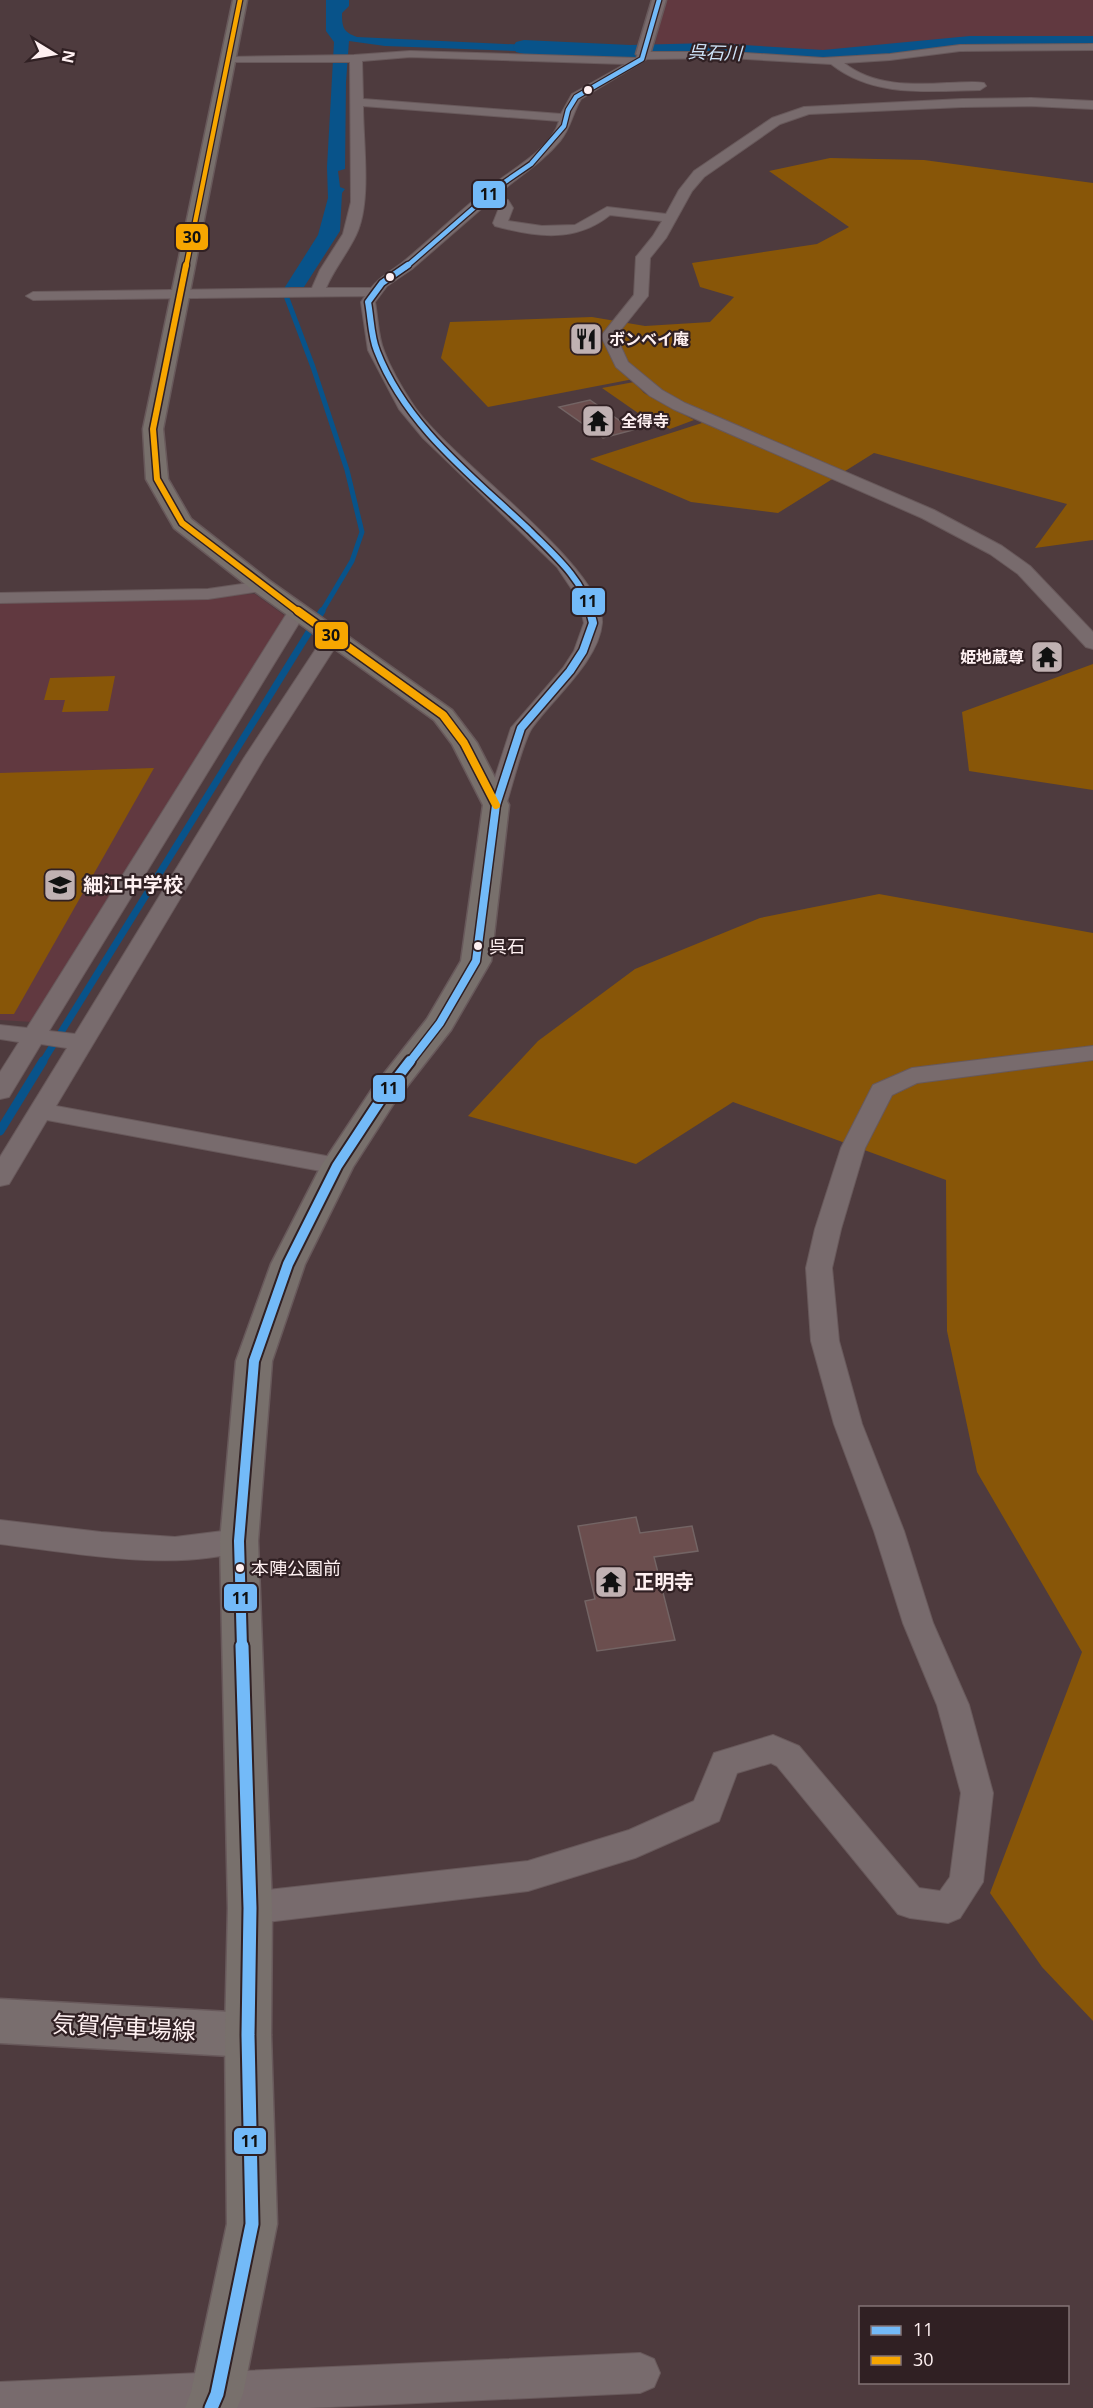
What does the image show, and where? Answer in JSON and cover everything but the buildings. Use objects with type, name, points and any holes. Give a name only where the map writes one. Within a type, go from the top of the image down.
[{"type":"highway","points":[[214,2401],[252,2224],[248,2035],[250,1908],[239,1541],[254,1361],[288,1264],[337,1166],[383,1096],[440,1023],[476,961],[496,805],[464,743],[444,715],[262,586],[182,523],[157,478],[153,429],[240,0]]},
{"type":"main road","name":"気賀停車場線","points":[[0,2021],[248,2035]]},
{"type":"street","points":[[496,805],[520,728],[570,671],[583,651],[592,623],[588,600],[563,563],[429,435],[405,406],[376,350],[368,308],[374,292],[382,283],[407,266],[499,186],[531,164],[555,139],[576,97],[642,55],[659,0]]},
{"type":"street","points":[[229,60],[327,59],[410,54],[729,55],[833,60],[890,57],[960,48],[1093,47]]},
{"type":"street","points":[[315,291],[350,234],[358,202],[355,58]]},
{"type":"street","points":[[833,60],[854,76],[875,84],[992,86]]},
{"type":"street","points":[[1063,91],[1093,99]]},
{"type":"street","points":[[357,102],[567,118]]},
{"type":"street","points":[[1093,105],[1030,102],[962,103],[808,110],[788,115],[735,146],[699,174],[686,190],[659,238],[643,257],[641,297],[608,336],[621,364],[656,393],[679,406],[928,514],[996,550],[1024,570],[1093,643]]},
{"type":"street","points":[[485,198],[503,203],[506,208],[500,223],[512,226],[567,230],[583,227],[607,211],[669,218]]},
{"type":"street","points":[[33,296],[374,292]]},
{"type":"street","points":[[0,598],[208,594],[262,586]]},
{"type":"street","points":[[0,1091],[298,610]]},
{"type":"street","points":[[0,1178],[254,758],[334,635]]},
{"type":"street","points":[[0,1032],[82,1042]]},
{"type":"street","points":[[250,1908],[528,1876],[635,1843],[707,1811],[725,1763],[773,1749],[788,1756],[910,1903],[948,1907],[966,1882],[977,1793],[953,1705],[918,1623],[890,1531],[848,1424],[825,1341],[819,1268],[828,1229],[853,1148],[882,1090],[912,1076],[1093,1053]]},
{"type":"street","points":[[42,1111],[337,1166]]},
{"type":"street","points":[[0,1532],[101,1544],[175,1549],[239,1541]]},
{"type":"street","points":[[0,2402],[214,2401],[640,2373]]},
{"type":"shaded area","points":[[665,0],[1093,0],[1093,39],[1003,38],[930,42],[839,53],[705,47],[654,48]]},
{"type":"shaded area","points":[[830,158],[924,160],[1093,183],[1093,540],[1035,548],[1067,504],[874,453],[778,513],[691,502],[590,459],[702,423],[644,377],[488,407],[441,358],[450,322],[592,317],[645,326],[710,322],[734,297],[700,287],[692,263],[817,244],[849,227],[769,171]]},
{"type":"shaded area","points":[[634,382],[644,393],[694,420],[670,429],[638,413],[602,388]]},
{"type":"shaded area","name":"細江中学校","points":[[255,594],[288,618],[32,1022],[0,1020],[0,603]]},
{"type":"shaded area","points":[[1093,664],[1093,790],[969,771],[962,712]]},
{"type":"shaded area","points":[[115,676],[108,711],[62,712],[65,700],[44,700],[50,678]]},
{"type":"shaded area","points":[[154,768],[14,1014],[0,1014],[0,773]]},
{"type":"shaded area","points":[[879,894],[1093,933],[1093,2021],[1042,1967],[990,1893],[1082,1652],[977,1472],[947,1331],[946,1180],[733,1102],[636,1164],[468,1116],[538,1041],[635,969],[760,918]]},
{"type":"water","points":[[326,0],[349,0],[349,6],[342,13],[343,25],[346,31],[357,37],[591,48],[596,54],[385,46],[349,41],[345,169],[338,171],[340,187],[345,189],[342,193],[340,231],[304,287],[285,287],[318,235],[328,198],[327,167],[334,42],[326,31]]},
{"type":"waterway","name":"呉石川","points":[[524,47],[630,52],[711,50],[823,57],[970,43],[1093,43]]},
{"type":"waterway","points":[[287,289],[285,293],[313,367],[347,470],[362,532],[352,561],[321,613]]},
{"type":"waterway","points":[[42,1063],[322,611]]},
{"type":"waterway","points":[[0,1131],[43,1061]]},
{"type":"transit line","name":"30","points":[[240,0],[153,429],[157,479],[182,523],[262,586],[443,715],[464,743],[496,805]]},
{"type":"transit line","name":"11","points":[[211,2408],[217,2394],[252,2224],[248,2035],[250,1908],[239,1541],[254,1361],[288,1264],[337,1166],[383,1096],[440,1023],[476,961],[496,805],[521,728],[570,671],[583,651],[593,623],[588,600],[563,563],[429,435],[405,406],[376,350],[368,302],[382,283],[407,266],[499,186],[531,164],[564,126],[568,110],[576,97],[642,59],[659,0]]},
{"type":"place","name":"ボンベイ庵","points":[[586,339]]},
{"type":"place","name":"全得寺","points":[[598,421]]},
{"type":"place","name":"姫地蔵尊","points":[[1047,657]]},
{"type":"place","name":"細江中学校","points":[[60,885]]},
{"type":"place","name":"呉石","points":[[478,946]]},
{"type":"place","name":"本陣公園前","points":[[240,1568]]},
{"type":"place","name":"正明寺","points":[[611,1582]]}]
